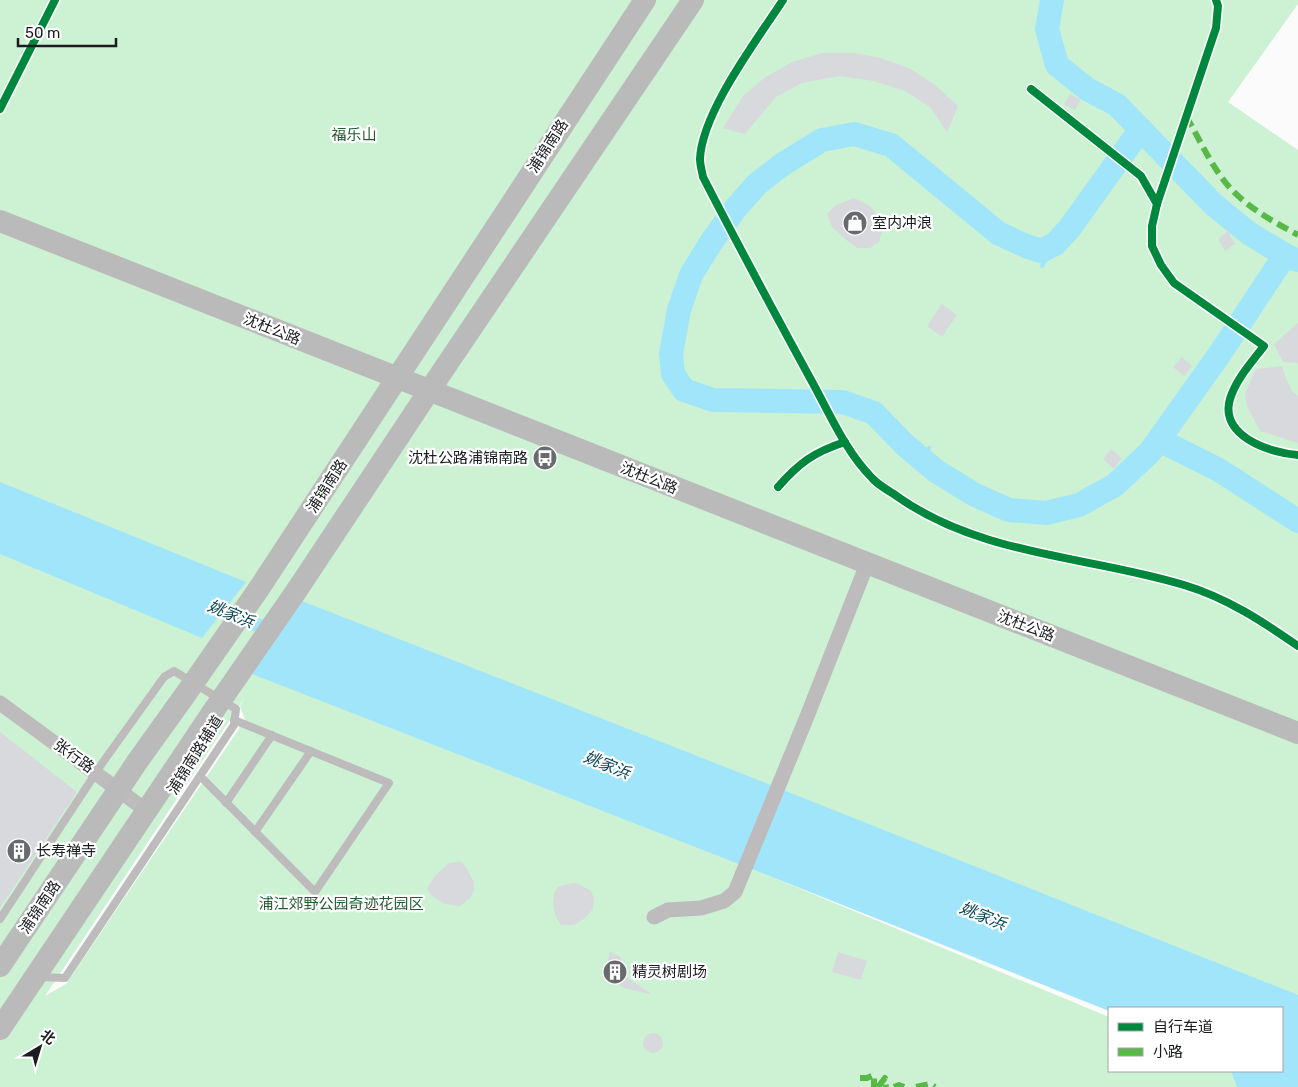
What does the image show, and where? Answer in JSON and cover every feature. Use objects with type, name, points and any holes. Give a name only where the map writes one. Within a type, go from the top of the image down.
[{"type":"main road","name":"浦锦南路","points":[[0,965],[119,789],[258,590],[645,0]]},
{"type":"main road","points":[[0,1029],[693,0]]},
{"type":"main road","name":"沈杜公路","points":[[0,221],[1298,733]]},
{"type":"street","points":[[654,917],[668,910],[701,908],[724,901],[735,892],[867,564]]},
{"type":"street","name":"张行路","points":[[0,703],[147,811]]},
{"type":"lane","name":"浦锦南路辅道","points":[[0,919],[96,773],[164,677],[174,671],[236,709],[234,725],[65,978],[35,977]]},
{"type":"lane","points":[[200,776],[315,892],[389,783],[234,720]]},
{"type":"lane","points":[[226,803],[272,735]]},
{"type":"lane","points":[[255,832],[311,751]]},
{"type":"green space","points":[[0,0],[1298,0],[1298,4],[1228,102],[1298,150],[1298,1075],[1283,1007],[368,719],[772,877],[1108,1017],[1108,1072],[1241,1072],[1278,1087],[0,1087]],"holes":[[[245,697],[240,706],[245,720],[66,984],[45,996]]]},
{"type":"water","points":[[0,482],[246,582],[202,638],[0,554]]},
{"type":"water","points":[[302,601],[738,772],[1298,995],[1298,1087],[1237,1087],[1231,1072],[1283,1072],[1283,1007],[1108,1007],[1108,1011],[252,674]]},
{"type":"building","points":[[822,53],[854,53],[880,58],[909,68],[935,85],[958,106],[947,132],[930,107],[905,91],[874,81],[840,76],[802,83],[776,97],[745,134],[723,128],[743,96],[764,78],[792,62]]},
{"type":"building","points":[[1070,94],[1081,100],[1075,110],[1064,104]]},
{"type":"building","name":"室内冲浪","points":[[854,198],[869,205],[876,213],[882,231],[879,242],[870,248],[857,248],[845,239],[832,227],[827,214],[836,205]]},
{"type":"building","points":[[1228,231],[1235,244],[1225,251],[1218,239]]},
{"type":"building","points":[[942,304],[957,315],[942,337],[927,326]]},
{"type":"building","points":[[1298,323],[1298,363],[1283,362],[1274,344]]},
{"type":"building","points":[[1182,357],[1192,366],[1184,376],[1173,367]]},
{"type":"building","points":[[1282,366],[1286,379],[1293,392],[1298,396],[1298,443],[1260,431],[1247,406],[1245,394],[1256,369]]},
{"type":"building","points":[[1111,449],[1122,458],[1114,469],[1103,459]]},
{"type":"building","name":"长寿禅寺","points":[[0,732],[77,792],[0,908]]},
{"type":"building","points":[[460,861],[464,864],[474,882],[474,891],[470,898],[460,906],[445,904],[432,896],[427,889],[434,877],[449,863]]},
{"type":"building","points":[[577,883],[591,891],[594,898],[593,909],[585,918],[574,925],[561,925],[555,915],[554,894],[558,887]]},
{"type":"building","name":"精灵树剧场","points":[[610,952],[621,957],[621,970],[626,977],[649,994],[624,988],[614,981],[608,973],[607,963]]},
{"type":"building","points":[[838,952],[867,961],[861,980],[832,972]]},
{"type":"building","points":[[653,1033],[660,1036],[663,1043],[660,1050],[653,1053],[646,1050],[643,1043],[646,1036]]},
{"type":"waterway","points":[[1052,0],[1047,29],[1057,65],[1087,89],[1117,105],[1214,205],[1250,234],[1290,258],[1298,260]]},
{"type":"waterway","points":[[1140,130],[1069,229],[1055,244],[1041,251],[998,233],[891,145],[854,134],[822,140],[783,164],[757,184],[735,209],[710,244],[691,275],[679,310],[671,354],[673,374],[684,390],[713,400],[843,402],[874,413],[905,445],[936,471],[975,495],[1009,510],[1046,513],[1079,505],[1115,485],[1150,452],[1219,355],[1285,255]]},
{"type":"waterway","points":[[1042,266],[1055,244]]},
{"type":"waterway","points":[[1159,440],[1219,470],[1298,521]]},
{"type":"waterway","points":[[922,459],[929,448]]},
{"type":"waterway","name":"姚家浜","points":[[207,605],[275,632]]},
{"type":"marked path","points":[[1186,116],[1212,163],[1231,189],[1254,209],[1298,235]]},
{"type":"marked path","points":[[860,1078],[874,1075],[874,1087]]},
{"type":"marked path","points":[[878,1087],[885,1078],[886,1087]]},
{"type":"marked path","points":[[916,1087],[930,1084],[935,1087]]},
{"type":"marked path","points":[[894,1087],[899,1085],[904,1087]]},
{"type":"cycle path","points":[[0,109],[55,0]]},
{"type":"cycle path","points":[[783,0],[746,55],[720,99],[703,140],[700,159],[701,166],[703,177],[838,431],[862,467],[878,484],[898,497],[931,517],[965,532],[1000,543],[1148,575],[1200,590],[1244,611],[1298,646]]},
{"type":"cycle path","points":[[1216,0],[1218,6],[1216,28],[1157,204],[1152,226],[1152,246],[1161,265],[1174,283],[1264,346],[1236,385],[1230,399],[1229,412],[1232,423],[1249,440],[1261,446],[1274,451],[1298,455]]},
{"type":"cycle path","points":[[1031,89],[1141,176],[1157,204]]},
{"type":"cycle path","points":[[778,487],[808,459],[845,442]]},
{"type":"place","name":"室内冲浪","points":[[855,223]]},
{"type":"place","name":"沈杜公路浦锦南路","points":[[545,458]]},
{"type":"place","name":"长寿禅寺","points":[[19,851]]},
{"type":"place","name":"精灵树剧场","points":[[615,972]]},
{"type":"park label","name":"福乐山","points":[[354,135]]},
{"type":"park label","name":"浦江郊野公园奇迹花园区","points":[[341,904]]}]
